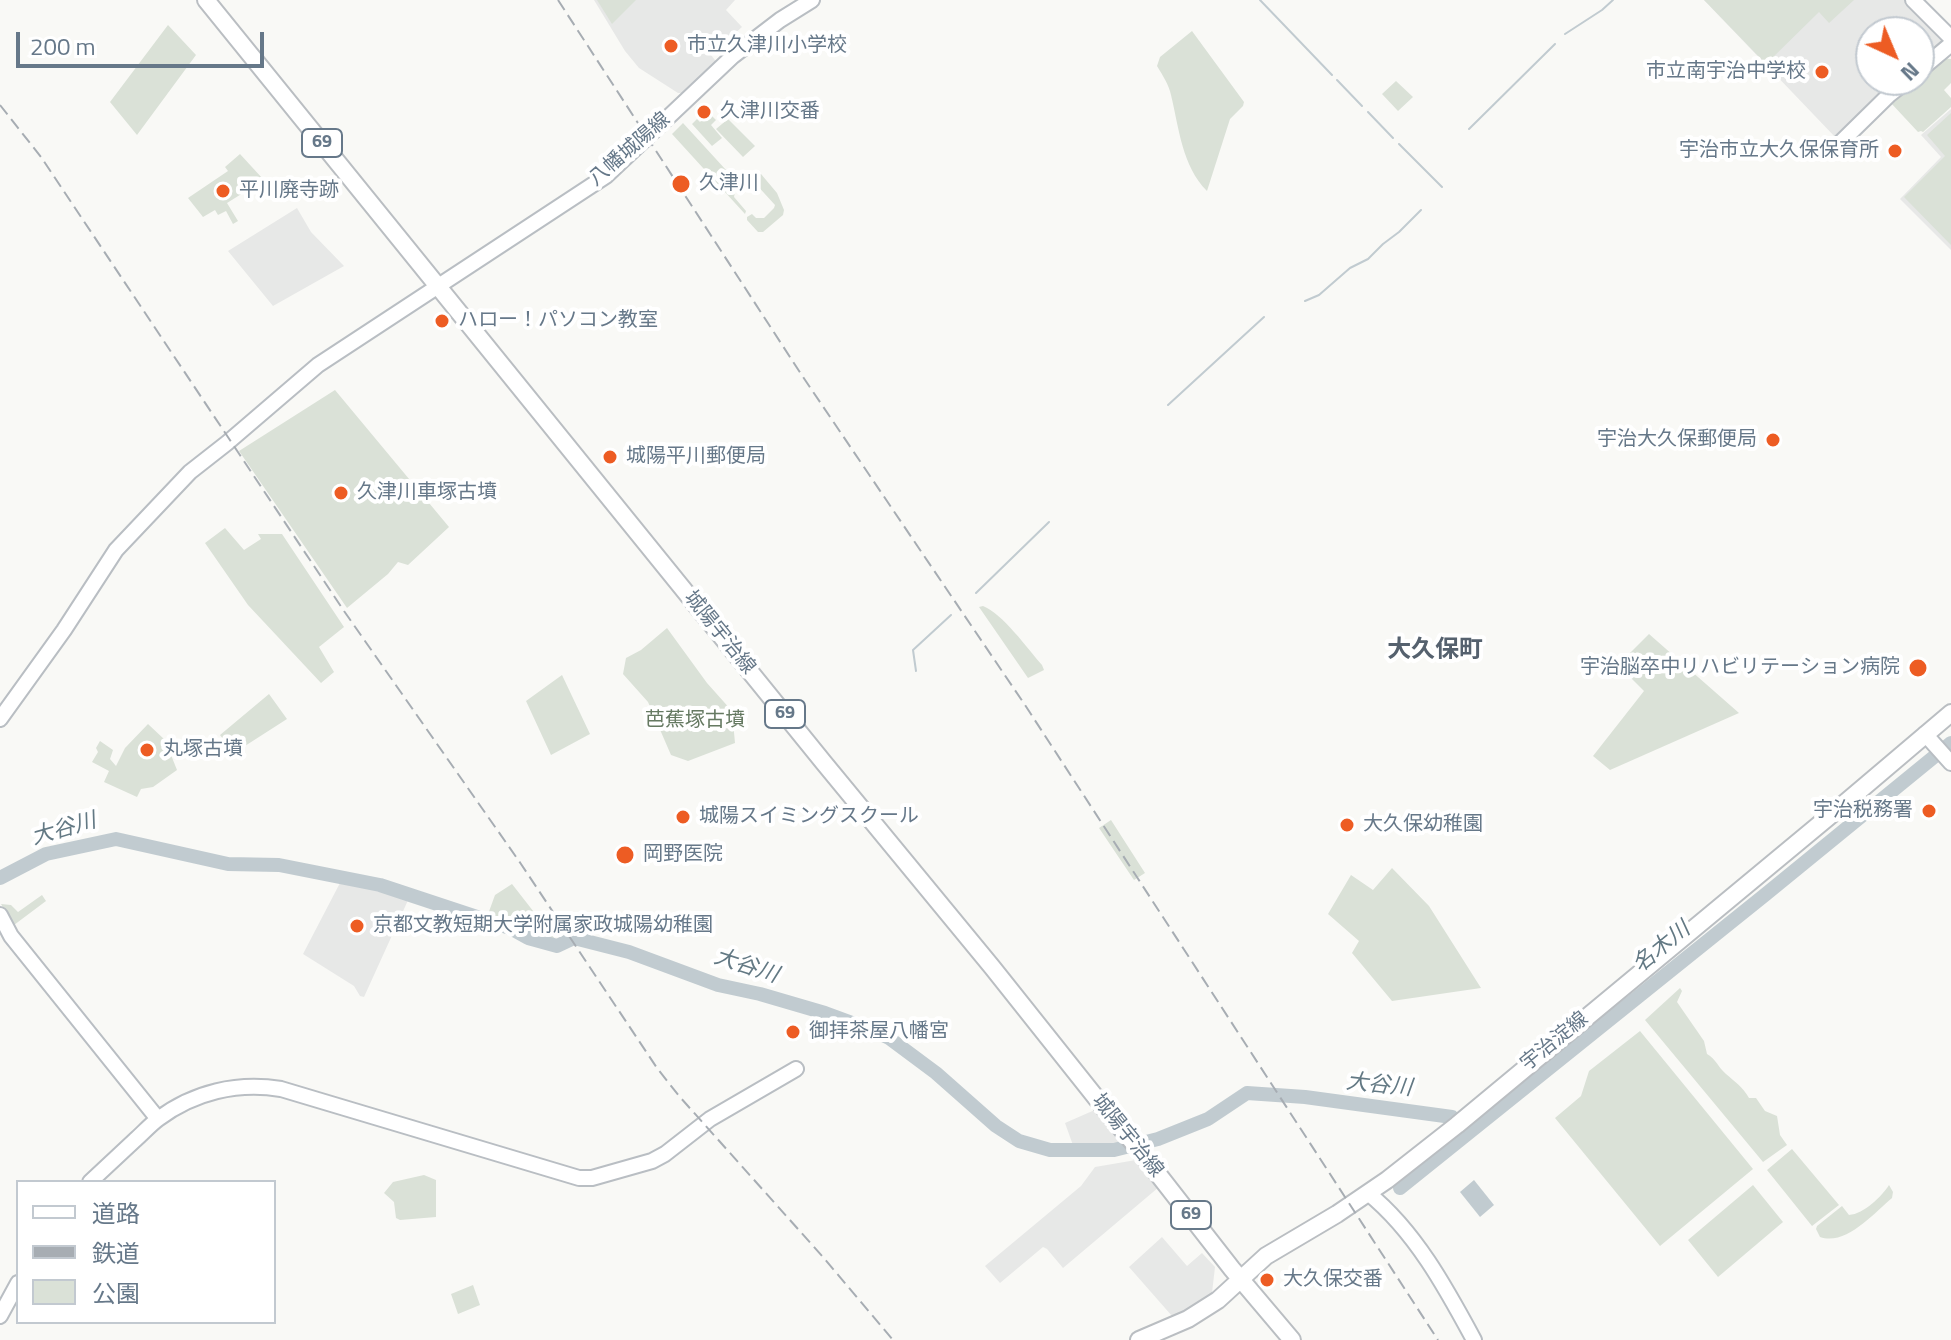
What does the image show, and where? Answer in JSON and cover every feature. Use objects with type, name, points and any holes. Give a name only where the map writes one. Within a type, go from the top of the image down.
[{"type":"main road","name":"城陽宇治線","points":[[206,0],[1292,1340]]},
{"type":"main road","name":"宇治淀線","points":[[1139,1340],[1188,1319],[1218,1300],[1275,1250],[1368,1193],[1457,1125],[1832,814],[1930,739],[1951,713]]},
{"type":"street","name":"八幡城陽線","points":[[0,719],[64,630],[116,550],[190,472],[318,365],[606,176],[733,56],[812,0]]},
{"type":"street","points":[[1913,0],[1950,46]]},
{"type":"street","points":[[1837,146],[1888,96]]},
{"type":"street","points":[[1930,739],[1949,760]]},
{"type":"street","points":[[0,915],[11,936],[158,1119]]},
{"type":"street","points":[[92,1180],[158,1119],[191,1100],[215,1091],[261,1086],[281,1089],[570,1175],[592,1178],[652,1161],[710,1119],[796,1069]]},
{"type":"street","points":[[1368,1193],[1383,1205],[1420,1251],[1449,1294],[1474,1340]]},
{"type":"street","points":[[0,1316],[16,1287]]},
{"type":"shaded area","name":"市立久津川小学校","points":[[594,0],[735,0],[726,10],[742,27],[711,55],[718,64],[686,93],[678,93],[639,68]]},
{"type":"shaded area","name":"市立南宇治中学校","points":[[1704,0],[1908,0],[1924,16],[1855,16],[1855,96],[1880,96],[1836,138]]},
{"type":"shaded area","name":"市立南宇治中学校","points":[[1935,28],[1947,40],[1935,50]]},
{"type":"shaded area","points":[[1951,109],[1951,250],[1900,199],[1941,157],[1921,135]]},
{"type":"shaded area","points":[[297,208],[311,232],[344,266],[273,306],[228,251]]},
{"type":"shaded area","name":"京都文教短期大学附属家政城陽幼稚園","points":[[341,881],[409,898],[364,997],[354,986],[303,954]]},
{"type":"shaded area","points":[[1097,1109],[1124,1142],[1074,1148],[1065,1123]]},
{"type":"shaded area","points":[[1136,1160],[1159,1187],[1063,1268],[1043,1247],[1000,1283],[985,1266],[1081,1186],[1095,1167]]},
{"type":"shaded area","points":[[1474,1180],[1494,1205],[1480,1217],[1460,1192]]},
{"type":"shaded area","points":[[1162,1237],[1187,1266],[1202,1253],[1215,1267],[1212,1293],[1172,1316],[1129,1267]]},
{"type":"green space","points":[[597,0],[636,0],[612,24]]},
{"type":"green space","points":[[1704,0],[1854,0],[1829,23],[1819,12],[1766,64]]},
{"type":"green space","points":[[168,25],[196,55],[137,135],[110,102]]},
{"type":"green space","points":[[1192,31],[1244,102],[1230,119],[1207,191],[1187,158],[1170,91],[1157,66],[1160,57]]},
{"type":"green space","points":[[1942,58],[1951,59],[1951,83],[1944,90],[1951,98],[1951,107],[1923,132],[1918,132],[1890,102],[1897,96],[1935,96],[1935,64]]},
{"type":"green space","points":[[1396,81],[1413,97],[1398,111],[1382,94]]},
{"type":"green space","points":[[709,113],[716,120],[711,125],[722,138],[712,146],[692,124],[697,119],[700,122]]},
{"type":"green space","points":[[1951,113],[1951,245],[1904,197],[1945,156],[1927,135]]},
{"type":"green space","points":[[728,119],[755,146],[743,157],[716,129]]},
{"type":"green space","points":[[683,123],[737,182],[734,197],[746,211],[745,214],[672,134]]},
{"type":"green space","name":"平川廃寺跡","points":[[240,154],[263,179],[227,203],[238,221],[233,224],[226,211],[218,215],[215,210],[203,217],[188,198],[228,171],[225,167]]},
{"type":"green space","points":[[759,174],[777,193],[784,210],[783,215],[763,232],[758,232],[747,220],[752,214],[756,218],[764,218],[775,205],[754,182]]},
{"type":"green space","points":[[335,390],[449,527],[408,565],[398,562],[347,608],[239,451]]},
{"type":"green space","points":[[225,528],[244,550],[261,539],[258,534],[282,534],[344,627],[319,647],[334,672],[321,683],[248,605],[205,543]]},
{"type":"green space","points":[[983,606],[1006,624],[1044,670],[1028,678],[979,607]]},
{"type":"green space","name":"芭蕉塚古墳","points":[[667,628],[707,683],[732,711],[735,743],[688,761],[671,755],[648,702],[623,674],[626,658],[641,650]]},
{"type":"green space","points":[[1649,634],[1739,713],[1610,770],[1593,756],[1644,691],[1618,665]]},
{"type":"green space","points":[[562,675],[590,734],[551,755],[526,701]]},
{"type":"green space","points":[[269,694],[287,719],[234,753],[220,735]]},
{"type":"green space","points":[[148,724],[165,740],[177,770],[153,787],[141,789],[137,797],[104,782],[109,771],[92,762],[100,741],[113,750],[110,759],[116,766],[125,748]]},
{"type":"green space","points":[[1111,820],[1145,873],[1134,880],[1099,828]]},
{"type":"green space","points":[[1392,868],[1429,906],[1481,988],[1392,1001],[1352,953],[1359,941],[1328,914],[1351,875],[1373,890]]},
{"type":"green space","points":[[512,884],[555,939],[531,937],[487,917],[495,895]]},
{"type":"green space","points":[[42,895],[46,901],[14,925],[1,904],[11,905],[18,912]]},
{"type":"green space","points":[[1680,988],[1682,991],[1677,1002],[1704,1041],[1707,1054],[1749,1098],[1756,1098],[1765,1111],[1777,1116],[1780,1135],[1787,1145],[1763,1162],[1645,1020]]},
{"type":"green space","points":[[1640,1031],[1753,1169],[1660,1246],[1555,1118],[1581,1096],[1589,1071]]},
{"type":"green space","points":[[1792,1149],[1839,1205],[1812,1226],[1767,1170]]},
{"type":"green space","points":[[424,1175],[436,1180],[436,1217],[396,1218],[394,1202],[384,1193],[393,1182]]},
{"type":"green space","points":[[1753,1185],[1783,1222],[1718,1277],[1688,1240]]},
{"type":"green space","points":[[1889,1185],[1892,1198],[1859,1227],[1840,1237],[1820,1237],[1817,1226],[1842,1206],[1849,1215],[1855,1214],[1877,1199]]},
{"type":"green space","points":[[473,1285],[480,1305],[458,1314],[451,1294]]},
{"type":"waterway","points":[[1260,0],[1332,75]]},
{"type":"waterway","points":[[1565,34],[1613,0]]},
{"type":"waterway","points":[[1469,129],[1555,44]]},
{"type":"waterway","points":[[1337,80],[1362,106]]},
{"type":"waterway","points":[[1368,112],[1393,138]]},
{"type":"waterway","points":[[1399,144],[1442,187]]},
{"type":"waterway","points":[[1305,301],[1319,295],[1350,268],[1368,259],[1421,210]]},
{"type":"waterway","points":[[1168,405],[1264,317]]},
{"type":"waterway","points":[[976,593],[1049,522]]},
{"type":"waterway","points":[[916,671],[913,650],[951,615]]},
{"type":"waterway","name":"名木川","points":[[1400,1188],[1951,743]]},
{"type":"waterway","name":"大谷川","points":[[0,878],[46,854],[116,839],[228,864],[279,865],[380,885],[510,928],[528,938],[557,946],[574,938],[629,952],[718,985],[825,1013],[874,1031],[889,1038],[936,1073],[996,1126],[1019,1141],[1050,1150],[1114,1150],[1158,1139],[1208,1119],[1247,1093],[1305,1097],[1452,1117]]},
{"type":"railway","points":[[558,0],[801,374],[1025,705],[1438,1340]]},
{"type":"railway","points":[[0,105],[41,157],[344,611],[521,864],[657,1068],[893,1340]]},
{"type":"place","name":"市立久津川小学校","points":[[671,46]]},
{"type":"place","name":"市立南宇治中学校","points":[[1822,72]]},
{"type":"place","name":"久津川交番","points":[[704,112]]},
{"type":"place","name":"宇治市立大久保保育所","points":[[1895,151]]},
{"type":"place","name":"久津川","points":[[681,184]]},
{"type":"place","name":"平川廃寺跡","points":[[223,191]]},
{"type":"place","name":"ハロー！パソコン教室","points":[[442,321]]},
{"type":"place","name":"宇治大久保郵便局","points":[[1773,440]]},
{"type":"place","name":"城陽平川郵便局","points":[[610,457]]},
{"type":"place","name":"久津川車塚古墳","points":[[341,493]]},
{"type":"place","name":"宇治脳卒中リハビリテーション病院","points":[[1918,668]]},
{"type":"place","name":"丸塚古墳","points":[[147,750]]},
{"type":"place","name":"宇治税務署","points":[[1929,811]]},
{"type":"place","name":"城陽スイミングスクール","points":[[683,817]]},
{"type":"place","name":"大久保幼稚園","points":[[1347,825]]},
{"type":"place","name":"岡野医院","points":[[625,855]]},
{"type":"place","name":"京都文教短期大学附属家政城陽幼稚園","points":[[357,926]]},
{"type":"place","name":"御拝茶屋八幡宮","points":[[793,1032]]},
{"type":"place","name":"大久保交番","points":[[1267,1280]]},
{"type":"district","name":"大久保町","points":[[1435,651]]}]
